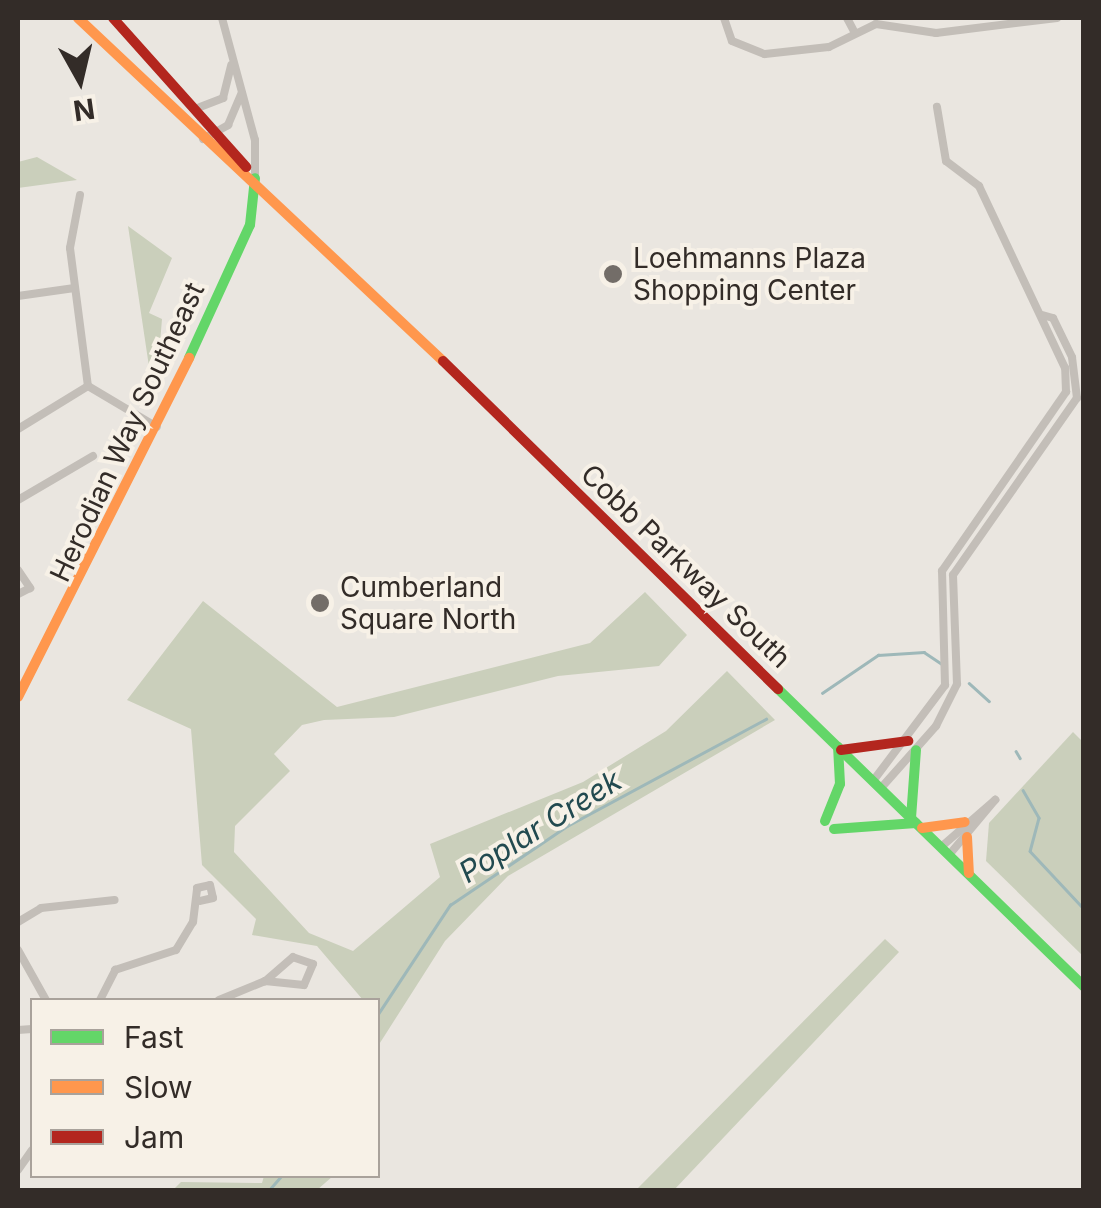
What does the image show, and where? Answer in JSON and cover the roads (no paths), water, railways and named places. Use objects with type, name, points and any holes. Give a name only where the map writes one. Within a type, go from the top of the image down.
[{"type":"main road","name":"Cobb Parkway South","points":[[78,18],[203,138],[255,178],[1084,987]]},
{"type":"main road","name":"Cobb Parkway South","points":[[113,18],[200,107],[255,178]]},
{"type":"main road","name":"Herodian Way Southeast","points":[[18,698],[157,427],[250,224],[255,178]]},
{"type":"main road","points":[[916,823],[912,745],[840,748],[840,784],[829,825],[965,822]]},
{"type":"main road","points":[[967,838],[971,877]]},
{"type":"street","points":[[222,18],[242,90],[255,178]]},
{"type":"street","points":[[724,18],[732,41],[754,53],[829,47],[883,23],[936,32],[1008,20],[1057,18]]},
{"type":"street","points":[[848,18],[855,33]]},
{"type":"street","points":[[200,107],[223,98],[232,64]]},
{"type":"street","points":[[203,138],[220,133],[242,90]]},
{"type":"street","points":[[877,784],[957,684],[953,575],[1076,398],[1072,357],[1002,249],[979,186],[946,161],[937,107]]},
{"type":"street","points":[[80,195],[74,288],[88,386]]},
{"type":"street","points":[[18,296],[74,288]]},
{"type":"street","points":[[88,386],[157,427]]},
{"type":"street","points":[[18,429],[88,386]]},
{"type":"street","points":[[18,500],[93,456]]},
{"type":"street","points":[[18,570],[30,588],[18,594]]},
{"type":"street","points":[[995,800],[967,838],[945,851],[965,822],[995,800]]},
{"type":"street","points":[[18,922],[41,908],[114,900]]},
{"type":"street","points":[[101,998],[115,970],[176,950],[200,901]]},
{"type":"street","points":[[18,950],[37,970],[45,998]]},
{"type":"street","points":[[224,998],[265,981],[292,956],[313,964],[304,984],[265,981]]},
{"type":"waterway","name":"Poplar Creek","points":[[822,693],[878,655],[924,652],[943,665]]},
{"type":"waterway","name":"Poplar Creek","points":[[969,683],[989,701]]},
{"type":"waterway","name":"Poplar Creek","points":[[380,1011],[450,905],[567,826],[766,719]]},
{"type":"waterway","name":"Poplar Creek","points":[[1016,751],[1020,758]]},
{"type":"waterway","name":"Poplar Creek","points":[[1023,790],[1039,818],[1030,851],[1084,909]]},
{"type":"waterway","name":"Poplar Creek","points":[[269,1190],[279,1178]]},
{"type":"place","name":"Loehmanns Plaza Shopping Center","points":[[613,274]]},
{"type":"place","name":"Cumberland Square North","points":[[320,603]]}]
